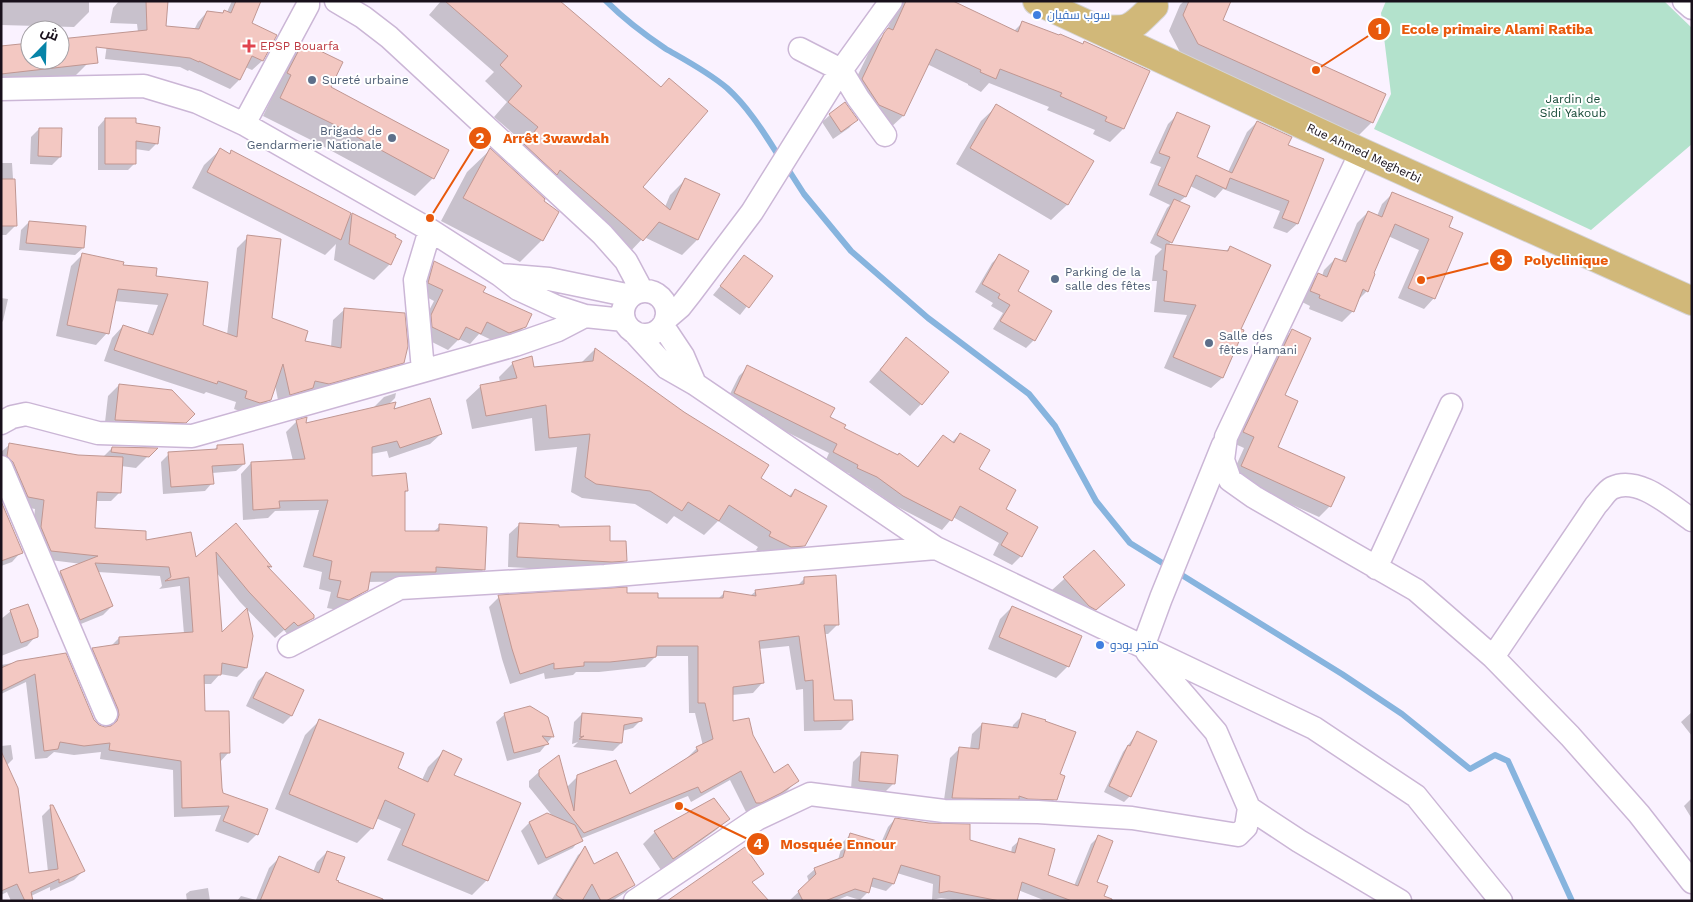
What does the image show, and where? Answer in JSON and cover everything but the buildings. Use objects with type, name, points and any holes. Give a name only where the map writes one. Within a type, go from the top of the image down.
[{"type":"main road","name":"Rue Ahmed Megherbi","points":[[1037,1],[1361,152],[1692,301]]},
{"type":"main road","points":[[1098,29],[1123,30],[1133,26],[1155,4]]},
{"type":"main road","points":[[1135,46],[1155,4]]},
{"type":"main road","points":[[1155,4],[1152,27],[1154,38],[1159,51],[1167,62]]},
{"type":"street","points":[[244,124],[308,5],[308,1]]},
{"type":"street","points":[[336,1],[363,17],[389,37],[602,234],[626,261],[643,293]]},
{"type":"street","points":[[1,89],[144,86],[197,102],[244,124],[430,230],[500,275],[518,289],[556,307],[629,326],[647,335],[659,330],[680,307],[752,212],[839,73],[891,1]]},
{"type":"street","points":[[1684,1],[1692,8]]},
{"type":"street","points":[[800,49],[839,73],[885,135]]},
{"type":"street","points":[[1144,647],[1161,598],[1226,437],[1361,152]]},
{"type":"street","points":[[423,370],[415,280],[430,230]]},
{"type":"street","points":[[500,275],[549,279],[643,293],[666,305],[665,322],[695,384]]},
{"type":"street","points":[[702,277],[643,293],[624,307],[629,326],[667,368],[695,384],[936,548],[1314,728],[1416,796],[1501,901]]},
{"type":"street","points":[[1,423],[12,417],[26,414],[98,433],[192,436],[515,345],[558,330],[585,316]]},
{"type":"street","points":[[1376,568],[1451,405]]},
{"type":"street","points":[[1226,437],[1223,460],[1230,480],[1254,497],[1416,590],[1493,657],[1570,736],[1639,814],[1692,882]]},
{"type":"street","points":[[1,468],[106,714]]},
{"type":"street","points":[[1493,657],[1591,513],[1610,489],[1623,484],[1644,488],[1692,520]]},
{"type":"street","points":[[289,646],[400,588],[605,576],[936,548]]},
{"type":"street","points":[[635,901],[757,819],[810,794],[944,810],[1038,812],[1132,818],[1238,835],[1246,827],[1249,808],[1216,732],[1177,689],[1144,647]]},
{"type":"street","points":[[1249,808],[1299,841],[1400,901]]},
{"type":"green space","name":"Jardin de Sidi Yakoub","points":[[1386,1],[1664,1],[1692,28],[1692,144],[1591,230],[1374,129],[1391,94],[1381,13]]},
{"type":"waterway","points":[[606,1],[650,38],[727,88],[749,112],[780,158]]},
{"type":"waterway","points":[[786,166],[804,194],[851,251],[928,318],[1029,394],[1055,426],[1096,501],[1130,543],[1342,674],[1402,714],[1470,769],[1495,755],[1508,761],[1572,901]]},
{"type":"place","name":"سوب سفيان","points":[[1037,15]]},
{"type":"place","name":"EPSP Bouarfa","points":[[249,46]]},
{"type":"place","name":"Ecole primaire Alami Ratiba","points":[[1316,70]]},
{"type":"place","name":"Sureté urbaine","points":[[312,80]]},
{"type":"place","name":"Brigade de Gendarmerie Nationale","points":[[392,138]]},
{"type":"place","name":"Arrêt 3wawdah","points":[[430,218]]},
{"type":"place","name":"Parking de la salle des fêtes","points":[[1055,279]]},
{"type":"place","name":"Polyclinique","points":[[1421,280]]},
{"type":"place","name":"Salle des fêtes Hamani","points":[[1209,343]]},
{"type":"place","name":"متجر بودو","points":[[1100,645]]},
{"type":"place","name":"Mosquée Ennour","points":[[679,806]]}]
